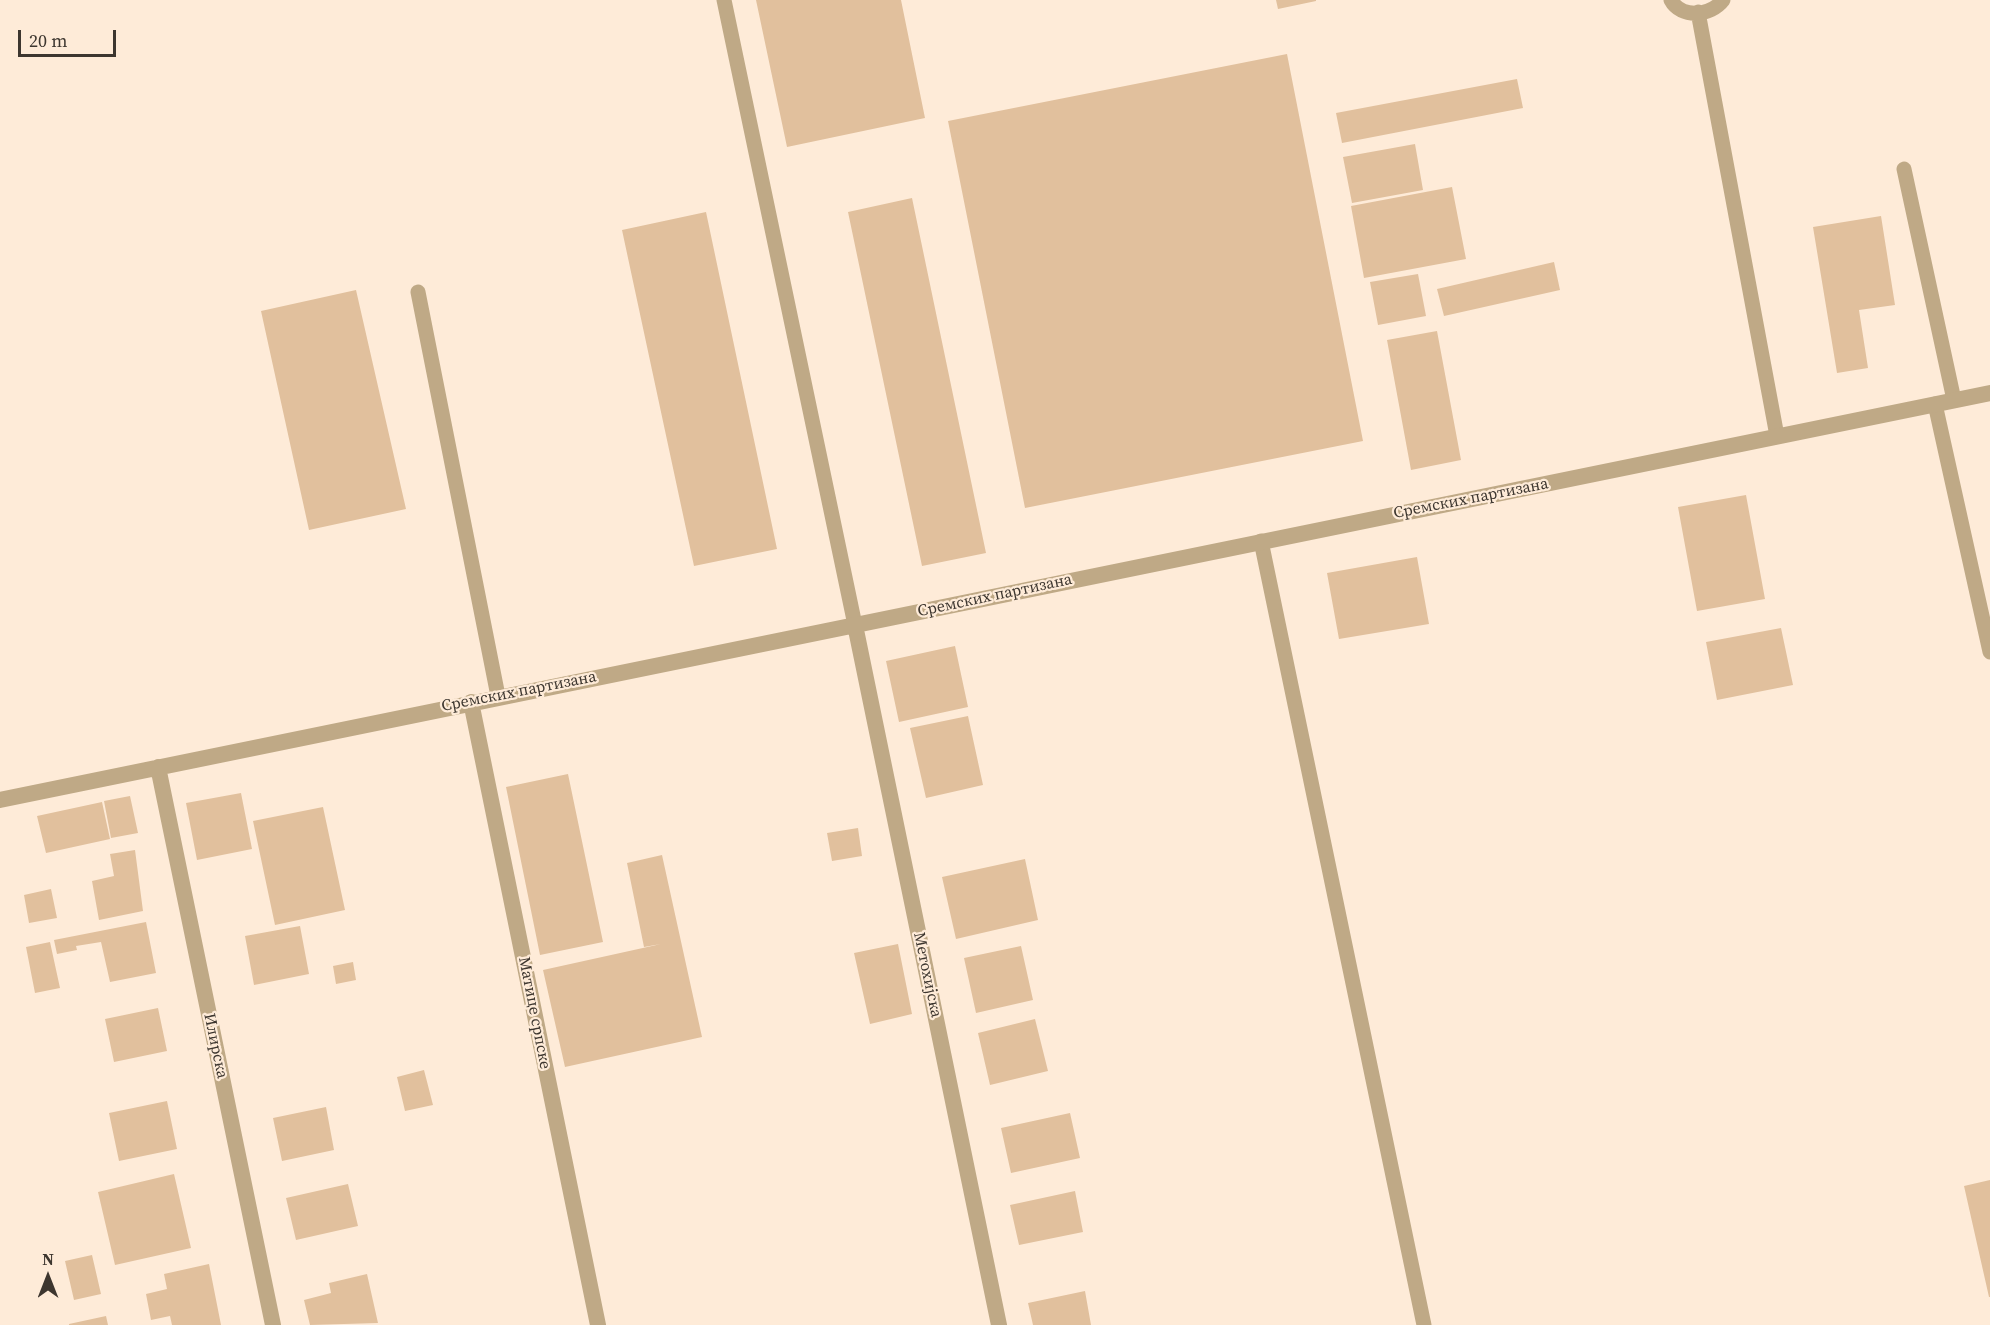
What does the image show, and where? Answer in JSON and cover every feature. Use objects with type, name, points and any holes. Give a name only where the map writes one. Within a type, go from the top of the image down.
[{"type":"street","name":"Сремских партизана","points":[[0,800],[498,696],[1990,393]]},
{"type":"street","name":"Метохијска","points":[[855,625],[999,1325]]},
{"type":"street","name":"Матице српске","points":[[471,702],[597,1325]]},
{"type":"street","name":"Илирска","points":[[158,767],[273,1325]]},
{"type":"lane","points":[[724,0],[855,625]]},
{"type":"lane","points":[[1671,0],[1675,9],[1686,14],[1714,9],[1723,0]]},
{"type":"lane","points":[[1698,12],[1777,436]]},
{"type":"lane","points":[[1905,169],[1954,400]]},
{"type":"lane","points":[[418,292],[498,696]]},
{"type":"lane","points":[[1935,404],[1990,652]]},
{"type":"lane","points":[[1261,541],[1424,1325]]},
{"type":"building","points":[[756,0],[901,0],[925,118],[787,147]]},
{"type":"building","points":[[1276,0],[1316,0],[1316,1],[1278,9]]},
{"type":"building","points":[[1287,54],[1363,441],[1025,508],[948,121]]},
{"type":"building","points":[[1517,79],[1523,108],[1342,143],[1336,113]]},
{"type":"building","points":[[1415,144],[1423,190],[1352,203],[1343,157]]},
{"type":"building","points":[[1452,187],[1466,259],[1364,278],[1351,206]]},
{"type":"building","points":[[912,198],[986,553],[922,566],[848,212]]},
{"type":"building","points":[[706,212],[777,549],[694,566],[622,230]]},
{"type":"building","points":[[1881,216],[1895,305],[1859,310],[1868,368],[1837,373],[1813,227]]},
{"type":"building","points":[[1554,262],[1560,290],[1444,316],[1437,289]]},
{"type":"building","points":[[1418,274],[1426,316],[1378,325],[1370,282]]},
{"type":"building","points":[[356,290],[406,509],[309,530],[261,311]]},
{"type":"building","points":[[1437,331],[1461,460],[1411,470],[1387,340]]},
{"type":"building","points":[[1746,495],[1765,599],[1697,611],[1678,507]]},
{"type":"building","points":[[1417,557],[1429,624],[1339,639],[1327,573]]},
{"type":"building","points":[[1781,628],[1793,685],[1717,700],[1706,642]]},
{"type":"building","points":[[955,646],[968,707],[899,722],[886,661]]},
{"type":"building","points":[[968,716],[983,785],[926,798],[910,728]]},
{"type":"building","points":[[568,774],[603,942],[540,955],[506,787]]},
{"type":"building","points":[[241,793],[252,849],[197,860],[186,803]]},
{"type":"building","points":[[130,796],[138,833],[111,838],[104,801]]},
{"type":"building","points":[[102,802],[110,839],[46,853],[37,816]]},
{"type":"building","points":[[323,807],[345,910],[275,925],[253,821]]},
{"type":"building","points":[[858,828],[862,856],[832,861],[827,833]]},
{"type":"building","points":[[135,850],[143,911],[99,920],[92,881],[114,876],[110,854]]},
{"type":"building","points":[[662,855],[702,1037],[565,1067],[543,970],[661,944],[644,947],[627,863]]},
{"type":"building","points":[[1025,859],[1038,920],[956,939],[942,877]]},
{"type":"building","points":[[51,889],[57,918],[29,923],[24,895]]},
{"type":"building","points":[[146,922],[156,973],[110,982],[101,942],[76,946],[77,950],[57,954],[54,940]]},
{"type":"building","points":[[300,926],[309,974],[254,985],[245,936]]},
{"type":"building","points":[[50,942],[60,988],[35,993],[26,947]]},
{"type":"building","points":[[898,944],[912,1014],[870,1024],[854,953]]},
{"type":"building","points":[[1021,946],[1033,1000],[976,1013],[964,958]]},
{"type":"building","points":[[353,962],[356,980],[336,984],[333,966]]},
{"type":"building","points":[[158,1008],[167,1051],[114,1062],[105,1019]]},
{"type":"building","points":[[1035,1019],[1048,1071],[990,1085],[978,1033]]},
{"type":"building","points":[[424,1070],[433,1105],[405,1111],[397,1077]]},
{"type":"building","points":[[167,1101],[177,1149],[119,1161],[109,1113]]},
{"type":"building","points":[[326,1107],[334,1150],[282,1161],[273,1118]]},
{"type":"building","points":[[1070,1113],[1080,1158],[1011,1173],[1001,1128]]},
{"type":"building","points":[[174,1174],[191,1248],[115,1265],[98,1192]]},
{"type":"building","points":[[1990,1180],[1990,1297],[1989,1297],[1964,1186]]},
{"type":"building","points":[[348,1184],[358,1226],[296,1240],[286,1198]]},
{"type":"building","points":[[1075,1191],[1083,1232],[1019,1245],[1010,1205]]},
{"type":"building","points":[[92,1255],[101,1294],[74,1300],[65,1261]]},
{"type":"building","points":[[209,1264],[221,1325],[172,1325],[170,1316],[151,1320],[146,1294],[167,1289],[164,1274]]},
{"type":"building","points":[[367,1274],[378,1323],[310,1325],[304,1300],[331,1293],[329,1283]]},
{"type":"building","points":[[1085,1291],[1091,1325],[1033,1325],[1028,1303]]},
{"type":"building","points":[[106,1316],[108,1325],[69,1325],[69,1324]]}]
